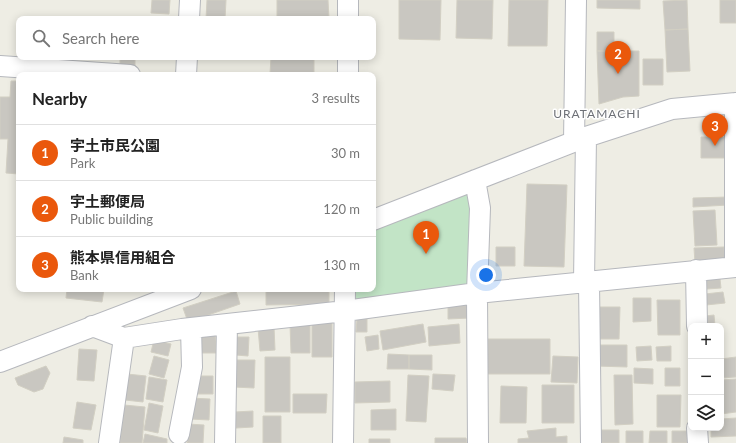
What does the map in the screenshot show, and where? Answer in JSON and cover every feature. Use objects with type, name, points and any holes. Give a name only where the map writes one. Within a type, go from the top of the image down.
[{"type":"street","points":[[189,16],[190,0]]},
{"type":"street","points":[[348,0],[348,16]]},
{"type":"street","points":[[576,0],[580,140],[587,282],[591,443]]},
{"type":"street","points":[[186,72],[187,60]]},
{"type":"street","points":[[348,60],[348,72]]},
{"type":"street","points":[[0,66],[87,72]]},
{"type":"street","points":[[92,326],[124,338],[191,328],[345,311],[477,293],[736,267],[736,103],[672,109],[580,140],[376,219]]},
{"type":"street","points":[[475,180],[480,208],[477,293],[478,443]]},
{"type":"street","points":[[696,270],[697,323]]},
{"type":"street","points":[[3,360],[183,292]]},
{"type":"street","points":[[343,443],[345,292]]},
{"type":"street","points":[[225,443],[227,324]]},
{"type":"street","points":[[179,434],[192,367],[191,328]]},
{"type":"street","points":[[108,443],[124,338]]},
{"type":"street","points":[[698,431],[698,443]]},
{"type":"green space","points":[[475,180],[477,293],[345,311],[345,292],[376,292],[376,219]]},
{"type":"building","points":[[152,0],[170,0],[169,14],[151,13]]},
{"type":"building","points":[[207,0],[226,0],[225,16],[206,16]]},
{"type":"building","points":[[277,0],[328,0],[329,16],[277,16]]},
{"type":"building","points":[[399,0],[441,0],[440,40],[399,39]]},
{"type":"building","points":[[457,0],[493,0],[492,39],[456,38]]},
{"type":"building","points":[[509,0],[548,0],[547,46],[508,46]]},
{"type":"building","points":[[597,0],[640,0],[640,9],[597,8]]},
{"type":"building","points":[[687,0],[688,29],[665,30],[663,1]]},
{"type":"building","points":[[720,0],[736,0],[736,23],[720,23]]},
{"type":"building","points":[[688,29],[690,71],[667,72],[665,30]]},
{"type":"building","points":[[597,32],[614,32],[614,51],[597,51]]},
{"type":"building","points":[[597,51],[639,51],[639,96],[623,97],[599,104]]},
{"type":"building","points":[[643,59],[663,59],[663,85],[643,85]]},
{"type":"building","points":[[120,60],[135,60],[135,68],[120,67]]},
{"type":"building","points":[[271,60],[314,60],[314,72],[270,72]]},
{"type":"building","points":[[11,81],[16,81],[16,174],[6,173],[8,139],[0,139],[0,97],[10,97]]},
{"type":"building","points":[[701,137],[727,137],[727,158],[701,158]]},
{"type":"building","points":[[527,184],[567,185],[564,267],[524,266]]},
{"type":"building","points":[[728,197],[728,205],[693,207],[693,198]]},
{"type":"building","points":[[715,210],[717,245],[695,246],[693,211]]},
{"type":"building","points":[[496,247],[515,247],[515,266],[496,266]]},
{"type":"building","points":[[724,247],[725,262],[695,263],[694,248]]},
{"type":"building","points":[[720,279],[721,288],[707,289],[706,280]]},
{"type":"building","points":[[67,292],[104,292],[102,302],[66,298]]},
{"type":"building","points":[[233,292],[236,292],[240,304],[188,322],[183,308]]},
{"type":"building","points":[[266,292],[329,292],[329,304],[266,305]]},
{"type":"building","points":[[723,292],[725,303],[706,305],[705,294]]},
{"type":"building","points":[[633,298],[651,298],[651,321],[633,322]]},
{"type":"building","points":[[657,300],[680,300],[680,335],[658,335]]},
{"type":"building","points":[[469,304],[470,318],[448,319],[448,305]]},
{"type":"building","points":[[596,307],[620,307],[619,339],[596,339]]},
{"type":"building","points":[[714,315],[715,323],[706,323],[705,316]]},
{"type":"building","points":[[357,319],[367,319],[367,332],[356,332]]},
{"type":"building","points":[[312,321],[332,321],[332,357],[312,357]]},
{"type":"building","points":[[310,323],[310,353],[291,353],[290,324]]},
{"type":"building","points":[[423,324],[426,342],[383,350],[380,331]]},
{"type":"building","points":[[459,324],[460,343],[429,346],[428,327]]},
{"type":"building","points":[[274,327],[275,350],[260,351],[258,328]]},
{"type":"building","points":[[196,332],[215,332],[216,353],[196,353]]},
{"type":"building","points":[[378,335],[379,349],[367,351],[365,337]]},
{"type":"building","points":[[236,337],[249,337],[248,356],[236,355]]},
{"type":"building","points":[[488,339],[550,339],[550,374],[487,374]]},
{"type":"building","points":[[154,340],[171,344],[168,356],[151,352]]},
{"type":"building","points":[[596,345],[627,345],[627,367],[596,366]]},
{"type":"building","points":[[651,346],[652,360],[637,361],[636,347]]},
{"type":"building","points":[[671,346],[671,361],[657,361],[656,347]]},
{"type":"building","points":[[79,349],[97,350],[94,381],[77,380]]},
{"type":"building","points":[[388,354],[409,355],[409,369],[387,369]]},
{"type":"building","points":[[409,355],[432,355],[432,370],[409,369]]},
{"type":"building","points":[[154,356],[169,360],[164,378],[149,374]]},
{"type":"building","points":[[553,356],[578,357],[577,383],[551,382]]},
{"type":"building","points":[[265,357],[290,357],[290,412],[265,412]]},
{"type":"building","points":[[736,357],[736,377],[724,378],[724,359]]},
{"type":"building","points":[[235,360],[255,360],[254,388],[234,387]]},
{"type":"building","points":[[46,366],[50,373],[43,389],[34,392],[18,385],[15,378]]},
{"type":"building","points":[[634,368],[653,369],[653,384],[634,383]]},
{"type":"building","points":[[665,368],[680,368],[680,386],[665,386]]},
{"type":"building","points":[[127,374],[146,376],[143,402],[125,400]]},
{"type":"building","points":[[433,374],[455,375],[453,391],[432,389]]},
{"type":"building","points":[[408,375],[429,376],[426,422],[406,421]]},
{"type":"building","points":[[614,375],[632,375],[633,424],[615,425]]},
{"type":"building","points":[[193,376],[213,376],[213,394],[193,394]]},
{"type":"building","points":[[149,377],[167,380],[163,402],[146,399]]},
{"type":"building","points":[[736,379],[736,412],[724,414],[724,380]]},
{"type":"building","points":[[390,381],[390,402],[355,403],[355,382]]},
{"type":"building","points":[[542,385],[574,385],[574,423],[542,423]]},
{"type":"building","points":[[501,386],[527,387],[526,423],[500,423]]},
{"type":"building","points":[[293,394],[327,394],[326,413],[293,413]]},
{"type":"building","points":[[657,395],[681,395],[680,427],[657,427]]},
{"type":"building","points":[[190,398],[210,399],[209,420],[190,419]]},
{"type":"building","points":[[77,402],[96,405],[91,430],[73,428]]},
{"type":"building","points":[[149,403],[163,406],[158,433],[144,430]]},
{"type":"building","points":[[124,405],[145,407],[142,443],[120,443]]},
{"type":"building","points":[[396,409],[396,430],[371,430],[371,410]]},
{"type":"building","points":[[253,411],[253,427],[236,428],[235,412]]},
{"type":"building","points":[[263,416],[281,416],[281,443],[263,443]]},
{"type":"building","points":[[736,418],[736,436],[711,437],[711,431],[724,431],[724,419]]},
{"type":"building","points":[[188,424],[204,425],[203,443],[187,443]]},
{"type":"building","points":[[556,428],[556,437],[567,436],[567,443],[518,443],[518,439],[529,438],[527,431]]},
{"type":"building","points":[[600,430],[619,430],[619,443],[600,443]]},
{"type":"building","points":[[626,431],[643,431],[643,443],[626,443]]},
{"type":"building","points":[[650,431],[667,431],[667,443],[649,443]]},
{"type":"building","points":[[672,431],[693,431],[692,443],[672,443]]},
{"type":"building","points":[[145,434],[167,439],[167,443],[143,443]]},
{"type":"building","points":[[64,437],[83,440],[83,443],[63,443]]},
{"type":"building","points":[[435,438],[466,438],[467,443],[435,443]]},
{"type":"building","points":[[369,439],[390,439],[390,443],[369,443]]},
{"type":"place","name":"宇土郵便局","points":[[618,74]]},
{"type":"place","name":"熊本県信用組合","points":[[715,146]]},
{"type":"place","name":"宇土市民公園","points":[[426,254]]},
{"type":"district","name":"URATAMACHI","points":[[597,113]]}]
